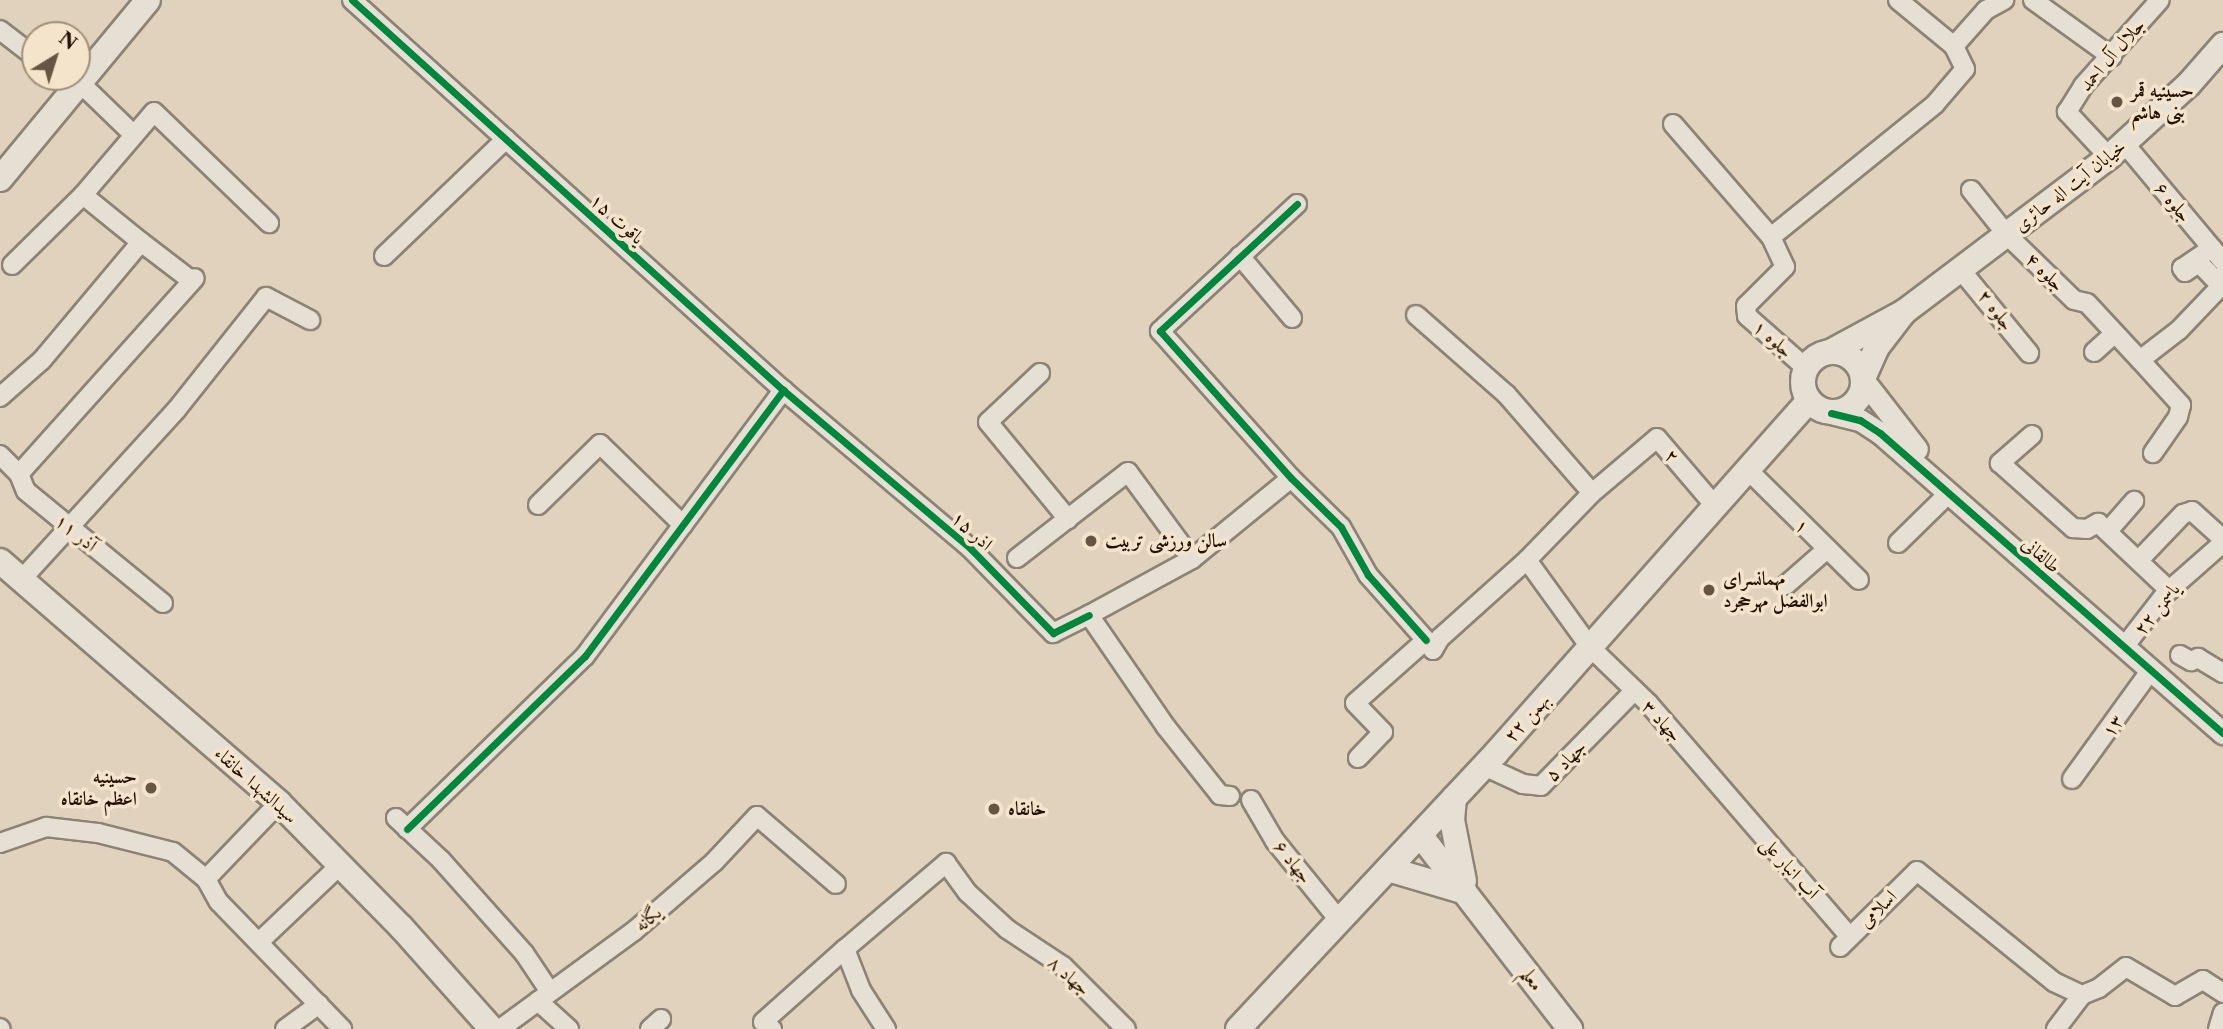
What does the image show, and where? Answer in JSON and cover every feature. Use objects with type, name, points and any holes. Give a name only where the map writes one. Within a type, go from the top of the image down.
[{"type":"main road","points":[[91,64],[148,0]]},
{"type":"main road","name":"خیابان آیت اله حائری","points":[[1903,312],[2117,150],[2189,84],[2223,45]]},
{"type":"main road","points":[[0,178],[69,91]]},
{"type":"main road","points":[[1903,312],[1877,347],[1858,401],[1831,413],[1810,401],[1803,387],[1807,368],[1830,352],[1903,312]]},
{"type":"main road","points":[[1830,352],[1849,356],[1864,379]]},
{"type":"main road","name":"۲۲ بهمن","points":[[1238,1029],[1425,831],[1810,401]]},
{"type":"main road","name":"سیدالشهدا خانقاء","points":[[8,575],[279,803],[492,1029]]},
{"type":"main road","points":[[1388,869],[1465,886],[1452,820],[1454,798]]},
{"type":"main road","name":"معلم","points":[[1425,831],[1570,1029]]},
{"type":"street","name":"یاقوت ۱۵","points":[[352,0],[862,459]]},
{"type":"street","points":[[1673,124],[1771,237],[1935,104],[1965,69],[1954,46],[1899,0]]},
{"type":"street","points":[[1954,46],[1986,10],[2004,0]]},
{"type":"street","points":[[2033,0],[2112,57]]},
{"type":"street","name":"جلال آل احمد","points":[[2067,112],[2160,0]]},
{"type":"street","points":[[0,30],[21,46]]},
{"type":"street","points":[[90,91],[134,135]]},
{"type":"street","points":[[12,265],[83,195],[154,111],[269,223]]},
{"type":"street","name":"جلوه ۶","points":[[2067,112],[2117,150],[2219,256]]},
{"type":"street","points":[[384,256],[506,139]]},
{"type":"street","name":"جلوه ۴","points":[[1971,190],[2007,235],[2074,300],[2087,303],[2181,404],[2153,453]]},
{"type":"street","points":[[7,465],[194,280],[83,195]]},
{"type":"street","points":[[1297,204],[1160,331],[1291,478],[1341,527],[1368,575],[1433,650],[1440,638],[1527,560],[1592,493],[1506,394],[1416,315]]},
{"type":"street","name":"جلوه ۱","points":[[1771,237],[1786,267],[1746,306],[1747,316],[1807,368]]},
{"type":"street","points":[[0,397],[43,360],[141,242]]},
{"type":"street","points":[[1240,256],[1292,318]]},
{"type":"street","points":[[2140,360],[2179,330],[2222,277],[2219,256],[2182,268],[2185,272],[2199,263],[2222,277]]},
{"type":"street","name":"جلوه ۲","points":[[1960,269],[2029,353]]},
{"type":"street","points":[[8,575],[68,527],[177,409],[266,297],[310,320]]},
{"type":"street","points":[[2094,352],[2115,333]]},
{"type":"street","points":[[1040,373],[988,422],[1068,519]]},
{"type":"street","name":"طالقانی","points":[[1864,379],[1893,424],[1938,471],[2128,644],[2151,670],[2223,733]]},
{"type":"street","points":[[569,1029],[544,997],[524,953],[441,860],[402,824],[585,656],[783,390]]},
{"type":"street","name":"طالقانی","points":[[1831,413],[1860,420],[1880,433],[1948,494],[2128,644],[2223,718]]},
{"type":"street","points":[[2032,435],[2000,463],[2073,528],[2087,529],[2098,523],[2169,590]]},
{"type":"street","name":"۲","points":[[1592,493],[1657,438],[1715,506]]},
{"type":"street","points":[[538,505],[600,444],[683,526]]},
{"type":"street","name":"اذر ۱۵","points":[[862,459],[970,548],[1053,633],[1089,615]]},
{"type":"street","name":"آذر ۱۱","points":[[7,465],[26,491],[163,603]]},
{"type":"street","name":"۱","points":[[1748,471],[1859,580]]},
{"type":"street","points":[[1017,558],[1128,472],[1192,559]]},
{"type":"street","points":[[1230,796],[1220,794],[1172,735],[1089,615],[1192,559],[1291,478]]},
{"type":"street","points":[[1898,543],[1948,494]]},
{"type":"street","points":[[2108,531],[2134,500]]},
{"type":"street","points":[[2139,560],[2183,514],[2192,511],[2223,541]]},
{"type":"street","name":"یاسمن ۲۲","points":[[2128,644],[2169,590],[2223,541]]},
{"type":"street","points":[[1786,585],[1827,549]]},
{"type":"street","name":"جهاد ۳","points":[[1527,560],[1590,647],[1634,691],[1731,798]]},
{"type":"street","points":[[1357,758],[1384,732],[1355,703],[1426,640]]},
{"type":"street","points":[[2180,655],[2222,670]]},
{"type":"street","name":"۱۳","points":[[2072,779],[2151,670]]},
{"type":"street","name":"جهاد ۵","points":[[1484,766],[1523,784],[1541,786],[1634,691]]},
{"type":"street","name":"آب انبار علی","points":[[1731,798],[1845,942]]},
{"type":"street","name":"جهاد ۶","points":[[1251,800],[1275,841],[1339,920]]},
{"type":"street","points":[[206,879],[279,803]]},
{"type":"street","name":"یگانه","points":[[500,1029],[634,931],[715,862],[757,816],[836,884]]},
{"type":"street","points":[[0,843],[46,827],[98,833],[173,852],[206,879],[219,902],[342,1029]]},
{"type":"street","name":"جهاد ۸","points":[[845,949],[946,863],[968,893],[1007,929],[1063,966],[1126,1029]]},
{"type":"street","points":[[259,942],[340,865]]},
{"type":"street","name":"اسلامی","points":[[1845,942],[1917,871],[2054,982],[2082,995]]},
{"type":"street","points":[[763,1027],[845,949],[880,1027]]},
{"type":"street","points":[[2056,1029],[2082,995],[2099,988],[2126,967],[2175,996],[2203,980],[2223,993]]},
{"type":"street","points":[[285,1029],[319,1003]]},
{"type":"street","points":[[2218,1029],[2223,1013]]},
{"type":"cycle path","points":[[352,0],[783,390],[970,548],[1053,633],[1089,615]]},
{"type":"cycle path","points":[[1297,204],[1160,331],[1291,478],[1341,527],[1368,575],[1426,640]]},
{"type":"cycle path","points":[[407,829],[585,656],[783,390]]},
{"type":"cycle path","points":[[1831,413],[1860,420],[1880,433],[2223,733]]},
{"type":"place","name":"حسینیه قمر بنی هاشم","points":[[2117,102]]},
{"type":"place","name":"سالن ورزشی تربیت","points":[[1091,541]]},
{"type":"place","name":"مهمانسرای ابوالفضل مهرحجرد","points":[[1709,590]]},
{"type":"place","name":"حسینیه اعظم خانقاه","points":[[151,788]]},
{"type":"place","name":"خانقاه","points":[[994,809]]}]
